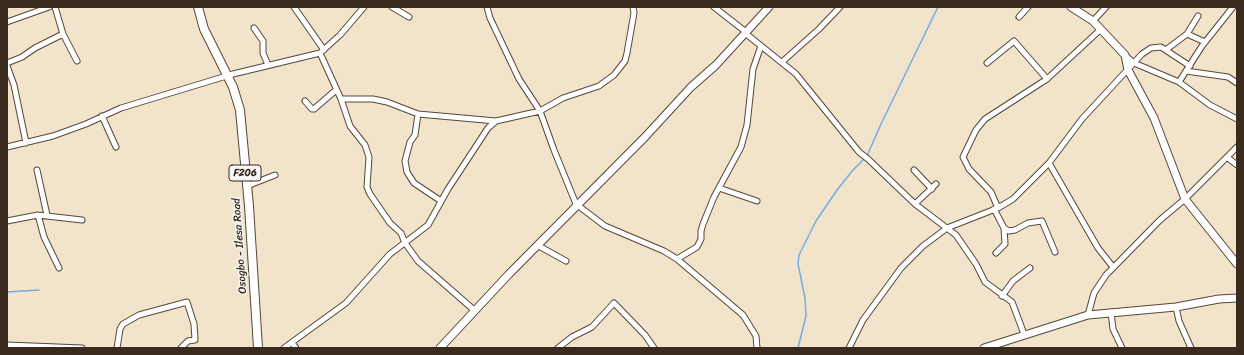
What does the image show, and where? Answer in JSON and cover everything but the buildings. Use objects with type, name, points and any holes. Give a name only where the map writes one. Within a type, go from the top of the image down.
[{"type":"main road","name":"Osogbo - Ilesa Road","points":[[198,7],[207,38],[228,76],[240,110],[247,186],[258,348]]},
{"type":"main road","points":[[440,348],[474,310],[576,204],[645,136],[769,7]]},
{"type":"main road","points":[[1071,7],[1093,21],[1125,54],[1128,70],[1154,118],[1185,199],[1237,264]]},
{"type":"main road","points":[[984,348],[1024,334],[1088,315],[1110,312],[1176,308],[1219,299],[1237,298]]},
{"type":"street","points":[[7,22],[49,7]]},
{"type":"street","points":[[56,7],[63,34],[77,60]]},
{"type":"street","points":[[294,7],[322,52],[336,90],[342,99],[350,126],[364,145],[369,157],[367,187],[370,194],[390,223],[401,233],[405,243],[418,261],[474,310]]},
{"type":"street","points":[[7,147],[26,143],[86,124],[121,108],[228,76],[322,52],[340,35],[364,7]]},
{"type":"street","points":[[392,7],[410,17]]},
{"type":"street","points":[[487,7],[490,18],[519,79],[540,112],[576,204],[605,226],[664,251],[677,259],[743,315],[756,336],[757,348]]},
{"type":"street","points":[[342,99],[373,99],[387,102],[418,114],[496,121],[540,112],[563,98],[599,86],[614,75],[624,62],[627,53],[634,13],[633,7]]},
{"type":"street","points":[[714,7],[796,74],[859,152],[915,204],[956,235],[970,254],[985,282],[1012,302],[1024,334]]},
{"type":"street","points":[[782,62],[819,29],[840,7]]},
{"type":"street","points":[[1019,17],[1028,7]]},
{"type":"street","points":[[1093,21],[1106,7]]},
{"type":"street","points":[[1179,82],[1205,42],[1233,7],[1237,12]]},
{"type":"street","points":[[1167,50],[1187,34],[1198,16]]},
{"type":"street","points":[[254,28],[263,41],[263,53],[268,65]]},
{"type":"street","points":[[996,253],[1005,244],[1004,228],[991,192],[969,169],[964,162],[963,154],[976,130],[985,119],[1047,79],[1101,29]]},
{"type":"street","points":[[26,143],[14,85],[7,64],[63,34]]},
{"type":"street","points":[[1187,34],[1205,42]]},
{"type":"street","points":[[987,63],[1014,41],[1047,79]]},
{"type":"street","points":[[677,259],[697,247],[701,239],[703,224],[719,188],[742,147],[747,125],[753,69],[761,46]]},
{"type":"street","points":[[849,348],[863,320],[900,268],[923,246],[947,228],[996,209],[1013,200],[1049,162],[1082,119],[1142,54],[1157,46],[1167,50],[1190,66]]},
{"type":"street","points":[[1125,54],[1134,63],[1179,82],[1210,105],[1237,119]]},
{"type":"street","points":[[1186,71],[1228,77],[1237,83]]},
{"type":"street","points":[[305,101],[312,109],[314,109],[336,90]]},
{"type":"street","points":[[418,114],[415,135],[410,142],[405,161],[407,172],[414,183],[441,201]]},
{"type":"street","points":[[102,116],[116,147]]},
{"type":"street","points":[[284,348],[346,303],[390,254],[428,226],[441,201],[488,128],[496,121]]},
{"type":"street","points":[[1088,315],[1094,293],[1113,267],[1160,220],[1185,199],[1237,148]]},
{"type":"street","points":[[1228,158],[1237,165]]},
{"type":"street","points":[[1049,162],[1098,248],[1113,267]]},
{"type":"street","points":[[37,170],[47,215]]},
{"type":"street","points":[[914,170],[932,189]]},
{"type":"street","points":[[247,186],[275,175]]},
{"type":"street","points":[[915,204],[936,184]]},
{"type":"street","points":[[719,188],[757,201]]},
{"type":"street","points":[[38,215],[44,237],[58,268]]},
{"type":"street","points":[[7,221],[38,215],[82,220]]},
{"type":"street","points":[[1004,228],[1009,231],[1015,230],[1020,229],[1028,223],[1042,221],[1055,252]]},
{"type":"street","points":[[537,245],[566,262]]},
{"type":"street","points":[[1002,296],[1013,281],[1030,268]]},
{"type":"street","points":[[117,348],[120,329],[124,324],[139,315],[187,302],[194,324],[195,340],[188,341],[181,348]]},
{"type":"street","points":[[558,348],[572,337],[592,327],[614,303],[645,335],[654,348]]},
{"type":"street","points":[[1176,308],[1179,322],[1191,348]]},
{"type":"street","points":[[1110,312],[1113,329],[1122,348]]},
{"type":"street","points":[[292,343],[296,348]]},
{"type":"street","points":[[7,346],[82,348]]},
{"type":"waterway","points":[[798,348],[806,316],[805,298],[798,264],[799,255],[816,221],[837,190],[853,170],[867,156],[938,7]]},
{"type":"waterway","points":[[7,292],[39,290]]}]
